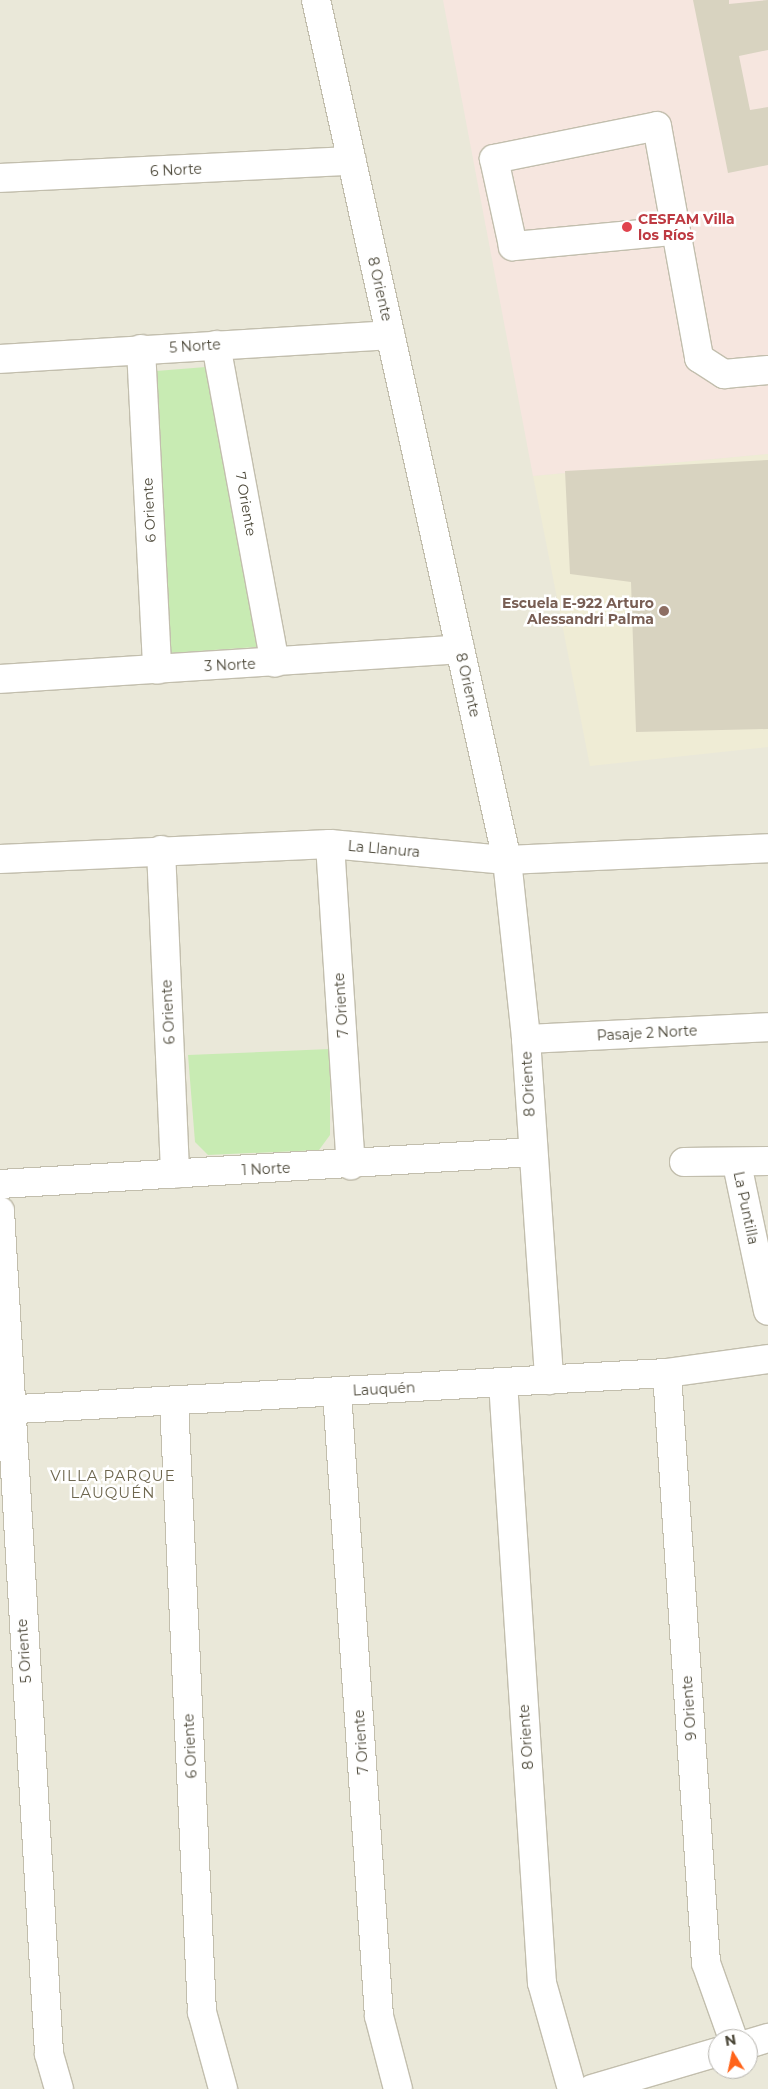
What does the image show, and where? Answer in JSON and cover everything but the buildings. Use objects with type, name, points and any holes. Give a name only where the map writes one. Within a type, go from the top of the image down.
[{"type":"street","name":"8 Oriente","points":[[316,0],[507,860],[526,1040],[532,1152],[549,1380]]},
{"type":"street","points":[[673,230],[513,246],[494,158],[657,126],[673,230],[700,358],[724,374],[768,370]]},
{"type":"street","name":"6 Norte","points":[[0,178],[352,161]]},
{"type":"street","name":"5 Norte","points":[[0,358],[390,334]]},
{"type":"street","name":"7 Oriente","points":[[216,345],[275,663]]},
{"type":"street","name":"6 Oriente","points":[[141,350],[157,670]]},
{"type":"street","name":"3 Norte","points":[[0,679],[275,663],[460,649]]},
{"type":"street","name":"7 Oriente","points":[[330,844],[351,1165]]},
{"type":"street","name":"La Llanura","points":[[0,859],[161,850],[330,844],[507,860],[768,848]]},
{"type":"street","name":"6 Oriente","points":[[161,850],[175,1174]]},
{"type":"street","name":"Pasaje 2 Norte","points":[[526,1040],[768,1027]]},
{"type":"street","name":"1 Norte","points":[[0,1184],[351,1165],[532,1152]]},
{"type":"street","name":"La Puntilla","points":[[684,1162],[737,1164],[768,1161]]},
{"type":"street","name":"La Puntilla","points":[[737,1164],[768,1312]]},
{"type":"street","name":"5 Oriente","points":[[0,1211],[5,1410],[49,2054],[59,2089]]},
{"type":"street","name":"Lauquén","points":[[5,1410],[667,1373],[768,1359]]},
{"type":"street","name":"9 Oriente","points":[[667,1373],[706,1963],[729,2029]]},
{"type":"street","name":"8 Oriente","points":[[503,1382],[542,1983],[572,2089]]},
{"type":"street","name":"7 Oriente","points":[[336,1392],[379,2016],[398,2089]]},
{"type":"street","name":"6 Oriente","points":[[174,1401],[202,2012],[223,2089]]},
{"type":"street","points":[[592,2089],[708,2055]]},
{"type":"shaded area","points":[[0,0],[768,0],[768,2089],[0,2089]]},
{"type":"shaded area","name":"CESFAM Villa los Ríos","points":[[443,0],[768,0],[768,454],[533,476]]},
{"type":"shaded area","name":"Escuela E-922 Arturo Alessandri Palma","points":[[768,454],[768,747],[590,766],[533,476]]},
{"type":"green space","points":[[206,367],[257,647],[171,653],[156,371]]},
{"type":"green space","points":[[330,1049],[330,1135],[319,1150],[208,1155],[195,1142],[188,1055]]},
{"type":"place","name":"CESFAM Villa los Ríos","points":[[627,227]]},
{"type":"place","name":"Escuela E-922 Arturo Alessandri Palma","points":[[664,611]]},
{"type":"district","name":"VILLA PARQUE LAUQUÉN","points":[[113,1484]]}]
